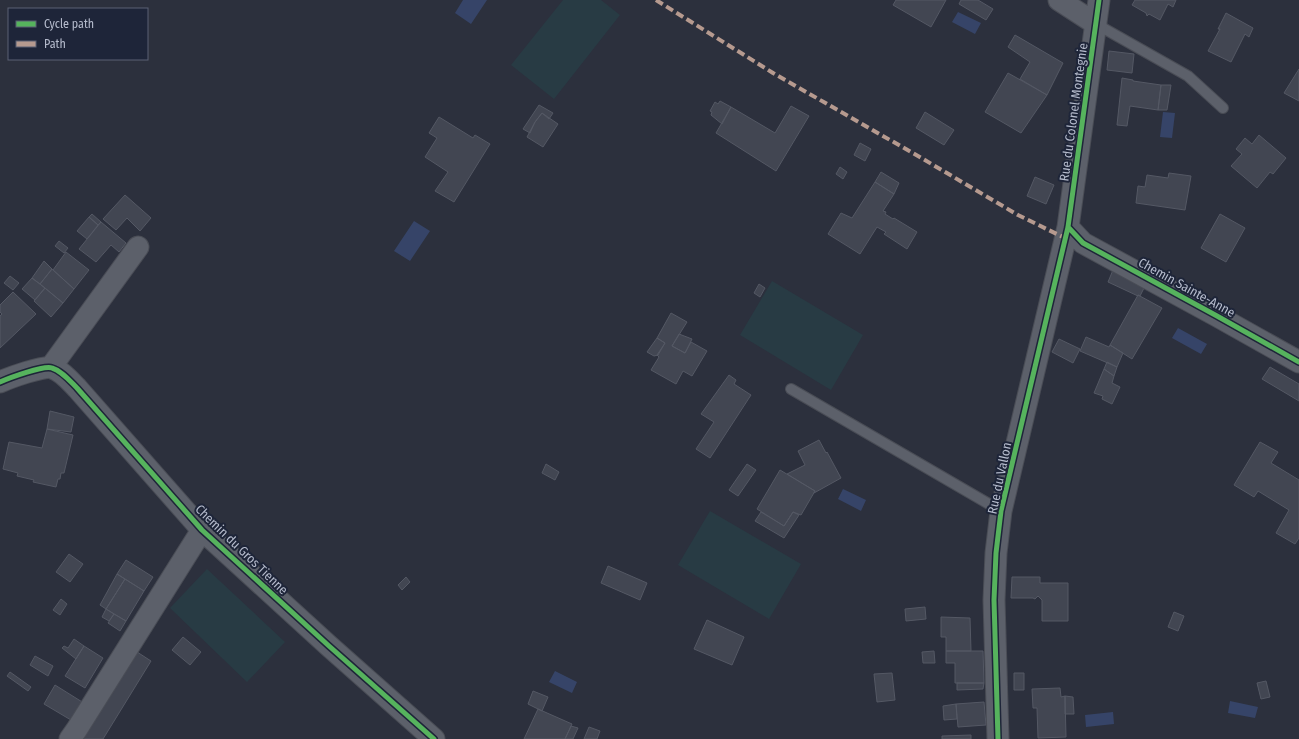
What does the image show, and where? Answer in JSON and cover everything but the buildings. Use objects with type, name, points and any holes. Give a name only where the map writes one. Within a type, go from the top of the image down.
[{"type":"street","points":[[1059,0],[1096,24]]},
{"type":"street","name":"Rue du Colonel Montegnie","points":[[1068,226],[1099,0]]},
{"type":"street","name":"Chemin Sainte-Anne","points":[[1068,226],[1083,243],[1299,362]]},
{"type":"street","name":"Rue du Vallon","points":[[998,739],[994,600],[996,553],[1001,511],[1068,226]]},
{"type":"street","points":[[0,382],[21,374],[51,367],[138,247]]},
{"type":"street","name":"Chemin du Gros Tienne","points":[[51,367],[64,375],[77,388],[202,530],[434,739]]},
{"type":"street","name":"Chemin du Gros Tienne","points":[[70,739],[202,530]]},
{"type":"lane","points":[[1096,24],[1188,76],[1223,108]]},
{"type":"lane","points":[[791,389],[1001,511]]},
{"type":"shaded area","points":[[563,0],[601,0],[620,15],[554,99],[511,65]]},
{"type":"shaded area","points":[[772,281],[863,335],[831,390],[740,335]]},
{"type":"shaded area","points":[[710,511],[801,564],[769,619],[678,565]]},
{"type":"shaded area","points":[[207,569],[285,642],[247,682],[170,608]]},
{"type":"water","points":[[463,0],[487,0],[471,24],[455,13]]},
{"type":"water","points":[[958,12],[981,23],[975,34],[952,22]]},
{"type":"water","points":[[1163,112],[1175,113],[1172,138],[1160,137]]},
{"type":"water","points":[[414,221],[430,231],[410,261],[394,251]]},
{"type":"water","points":[[1178,328],[1207,344],[1201,354],[1172,338]]},
{"type":"water","points":[[843,489],[866,500],[861,511],[838,499]]},
{"type":"water","points":[[555,671],[577,682],[572,693],[549,682]]},
{"type":"water","points":[[1230,701],[1258,707],[1255,718],[1228,713]]},
{"type":"water","points":[[1113,712],[1114,724],[1086,727],[1085,715]]},
{"type":"marked path","points":[[656,0],[773,73],[1018,215],[1065,238]]},
{"type":"cycle path","points":[[998,739],[994,600],[996,553],[1001,511],[1068,227],[1099,0]]},
{"type":"cycle path","points":[[1068,227],[1083,243],[1299,362]]},
{"type":"cycle path","points":[[0,382],[26,372],[42,368],[56,369],[69,379],[202,530],[434,739]]}]
